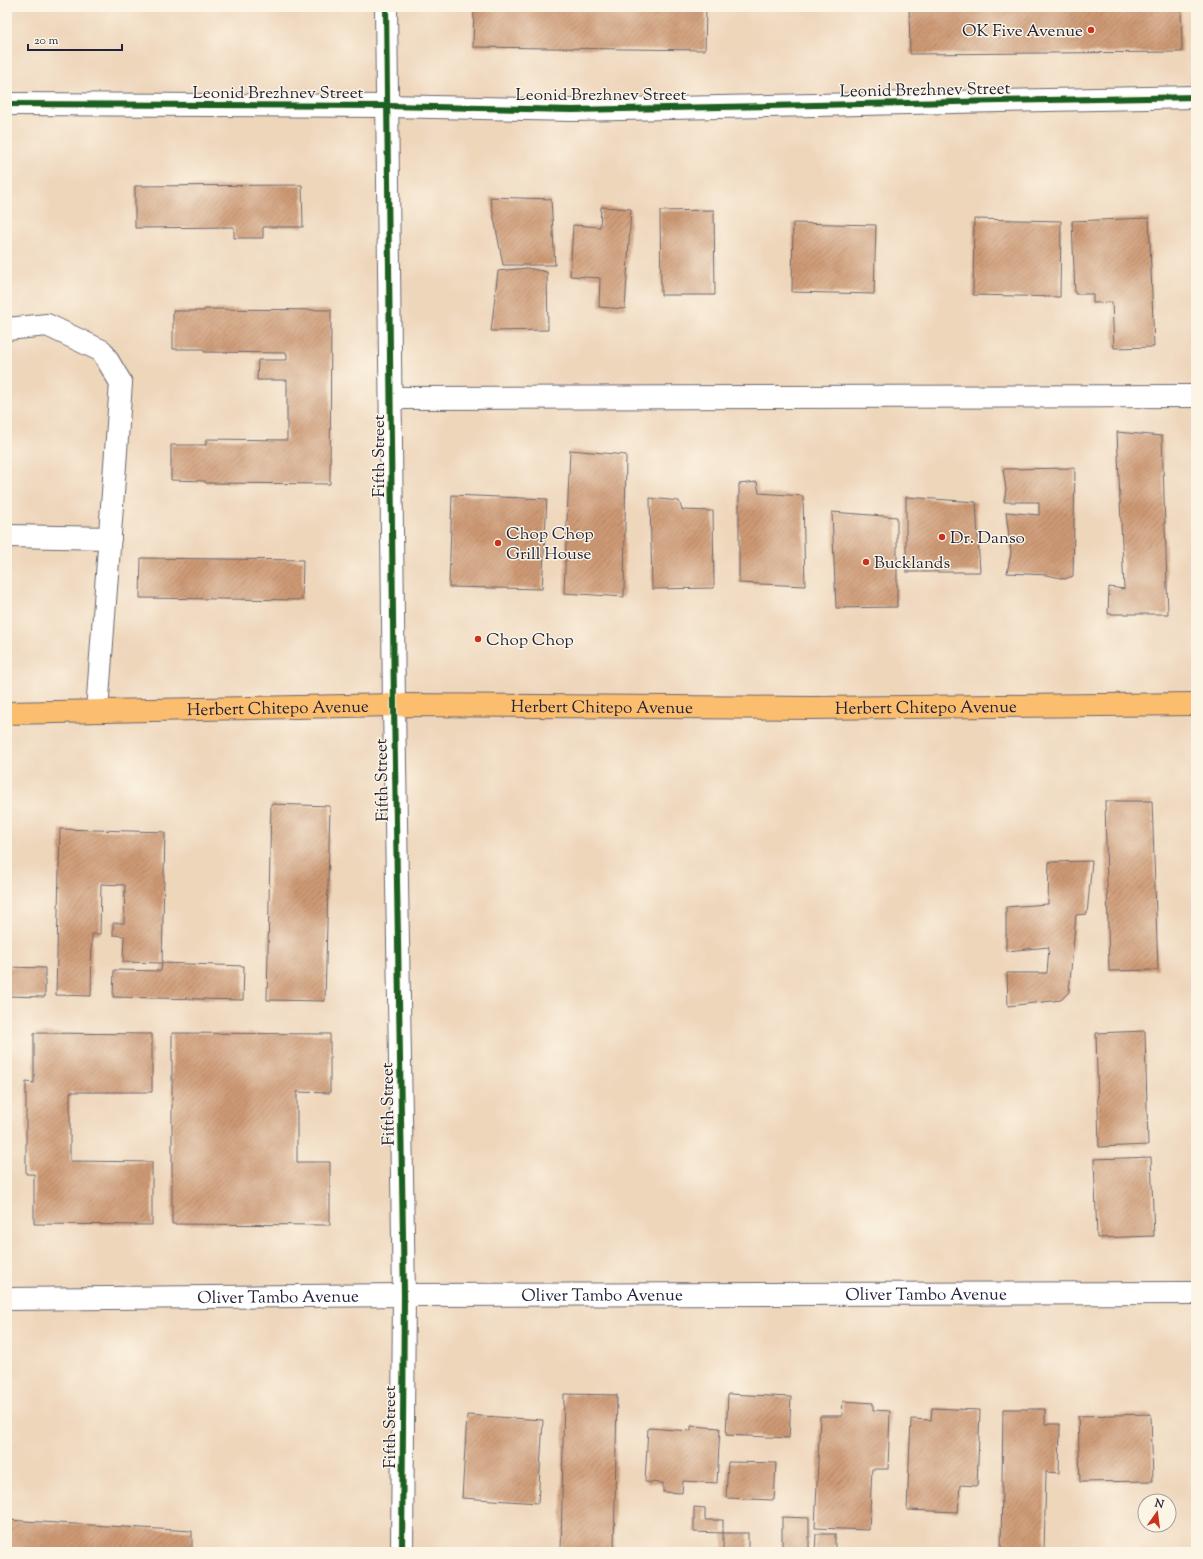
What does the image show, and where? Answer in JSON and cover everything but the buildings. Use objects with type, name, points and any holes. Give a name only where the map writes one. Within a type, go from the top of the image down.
[{"type":"main road","name":"Herbert Chitepo Avenue","points":[[7,713],[394,705],[812,708],[1196,704]]},
{"type":"street","name":"Fifth Street","points":[[386,7],[392,398],[394,705],[404,1295],[402,1552]]},
{"type":"street","name":"Leonid Brezhnev Street","points":[[7,104],[387,106],[572,110],[1196,97]]},
{"type":"street","points":[[7,329],[47,325],[61,331],[102,351],[121,383],[97,711]]},
{"type":"street","points":[[392,398],[1196,396]]},
{"type":"street","points":[[7,536],[110,538]]},
{"type":"street","name":"Oliver Tambo Avenue","points":[[7,1299],[404,1295],[1196,1293]]},
{"type":"shaded area","points":[[7,7],[1196,7],[1196,1552],[7,1552]]},
{"type":"cycle path","points":[[386,7],[394,705],[404,1295],[402,1552]]},
{"type":"cycle path","points":[[7,104],[387,106],[572,110],[1196,97]]},
{"type":"place","name":"OK Five Avenue","points":[[1091,30]]},
{"type":"place","name":"Dr. Danso","points":[[942,537]]},
{"type":"place","name":"Chop Chop Grill House","points":[[498,543]]},
{"type":"place","name":"Bucklands","points":[[866,562]]},
{"type":"place","name":"Chop Chop","points":[[478,639]]}]
